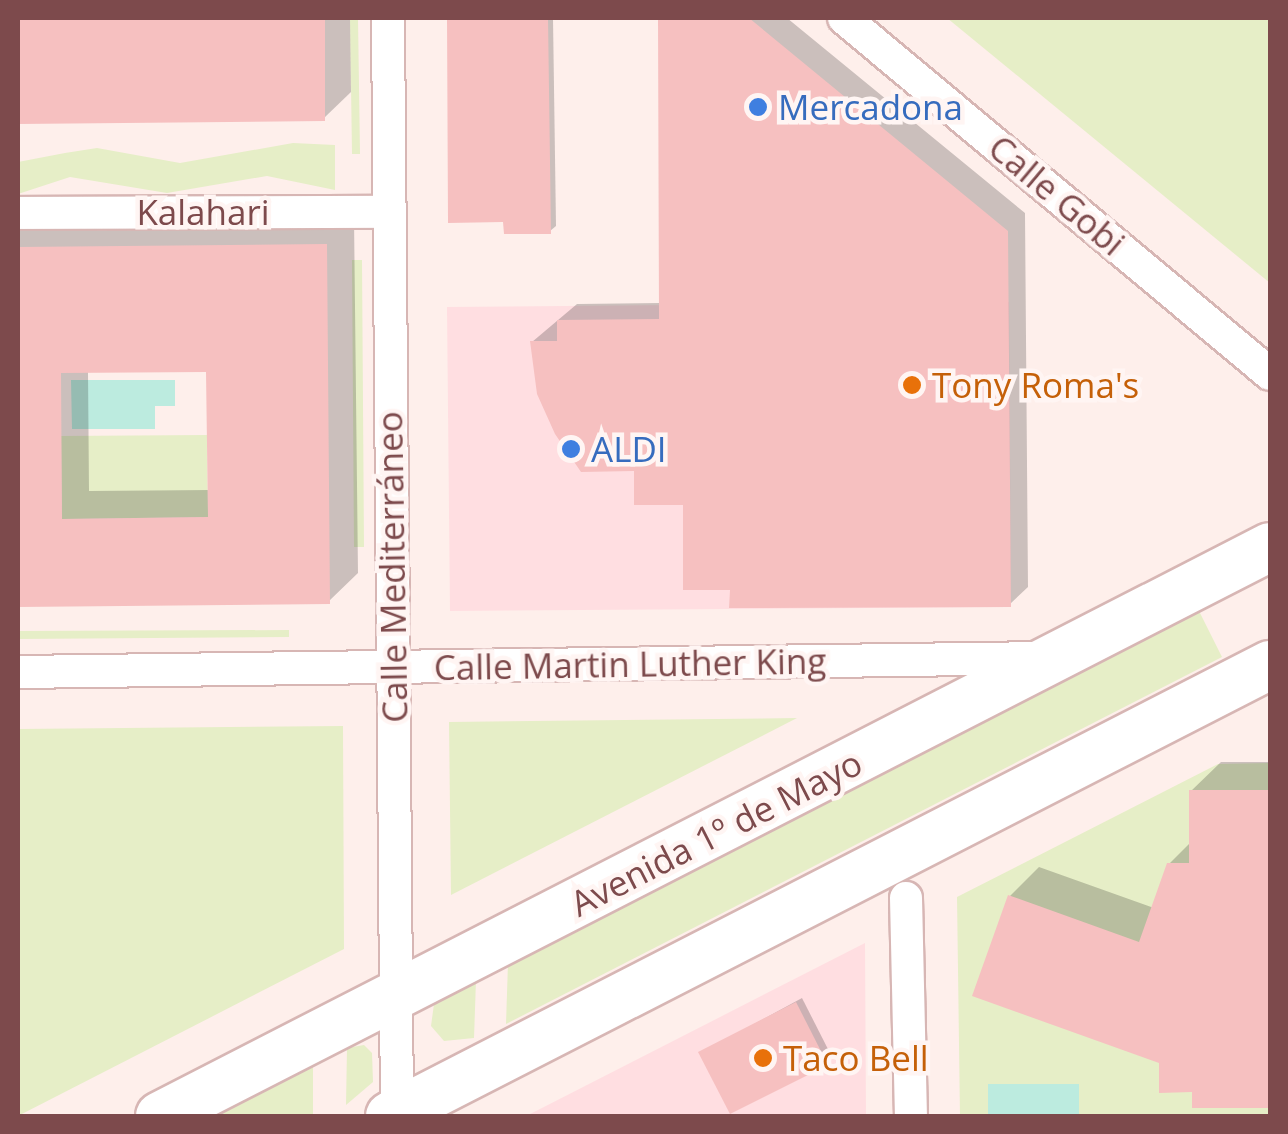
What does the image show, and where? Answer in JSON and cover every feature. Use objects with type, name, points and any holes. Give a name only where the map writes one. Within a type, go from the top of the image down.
[{"type":"street","name":"Calle Mediterráneo","points":[[388,18],[395,1115]]},
{"type":"street","name":"Calle Gobi","points":[[844,18],[1270,374]]},
{"type":"street","name":"Kalahari","points":[[18,213],[388,212]]},
{"type":"street","name":"Avenida 1º de Mayo","points":[[160,1116],[1063,658],[1270,547]]},
{"type":"street","name":"Calle Martin Luther King","points":[[18,672],[1063,658]]},
{"type":"street","points":[[395,1115],[1270,665]]},
{"type":"street","points":[[906,898],[911,1116]]},
{"type":"shaded area","name":"ALDI","points":[[1009,302],[1011,607],[450,611],[447,307]]},
{"type":"shaded area","name":"Taco Bell","points":[[865,943],[866,1116],[526,1116],[540,1109]]},
{"type":"green space","points":[[350,18],[358,18],[360,154],[352,154]]},
{"type":"green space","points":[[947,18],[1270,18],[1270,283]]},
{"type":"green space","points":[[293,143],[335,145],[335,190],[267,176],[167,193],[70,177],[18,194],[18,162],[65,153],[97,148],[180,163]]},
{"type":"green space","points":[[352,260],[362,260],[364,547],[354,547]]},
{"type":"green space","points":[[207,435],[208,517],[62,519],[61,436]]},
{"type":"green space","points":[[1199,611],[1222,657],[506,1024],[508,963]]},
{"type":"green space","points":[[289,630],[289,637],[18,639],[18,631]]},
{"type":"green space","points":[[797,718],[451,895],[449,722]]},
{"type":"green space","points":[[343,726],[344,949],[18,1116],[18,729]]},
{"type":"green space","points":[[1270,763],[1270,1116],[960,1116],[957,897],[1218,764]]},
{"type":"green space","points":[[476,980],[474,1038],[444,1041],[431,1026],[434,1004]]},
{"type":"green space","points":[[364,1045],[372,1053],[373,1082],[346,1105],[347,1048]]},
{"type":"green space","points":[[313,1064],[313,1116],[211,1116]]},
{"type":"water","points":[[71,380],[175,380],[175,406],[155,406],[155,429],[72,429]]},
{"type":"water","points":[[988,1084],[1079,1084],[1079,1116],[988,1116]]},
{"type":"building","points":[[18,18],[325,18],[325,121],[18,124]]},
{"type":"building","points":[[447,18],[548,18],[551,234],[504,234],[503,222],[448,223]]},
{"type":"building","name":"ALDI","points":[[658,18],[749,18],[1008,231],[1011,607],[729,608],[730,590],[683,590],[683,505],[634,505],[634,471],[581,472],[555,434],[537,394],[530,341],[557,341],[557,320],[659,319]]},
{"type":"building","points":[[327,244],[330,604],[18,607],[18,247]],"holes":[[[206,372],[208,517],[62,519],[61,373]]]},
{"type":"building","points":[[1189,790],[1270,790],[1270,1108],[1192,1108],[1192,1092],[1159,1093],[1159,1063],[972,996],[1008,895],[1139,942],[1167,863],[1189,863]]},
{"type":"building","name":"Taco Bell","points":[[796,1002],[828,1065],[730,1114],[698,1052]]},
{"type":"place","name":"Mercadona","points":[[758,107]]},
{"type":"place","name":"Tony Roma's","points":[[912,385]]},
{"type":"place","name":"ALDI","points":[[571,449]]},
{"type":"place","name":"Taco Bell","points":[[763,1058]]}]
